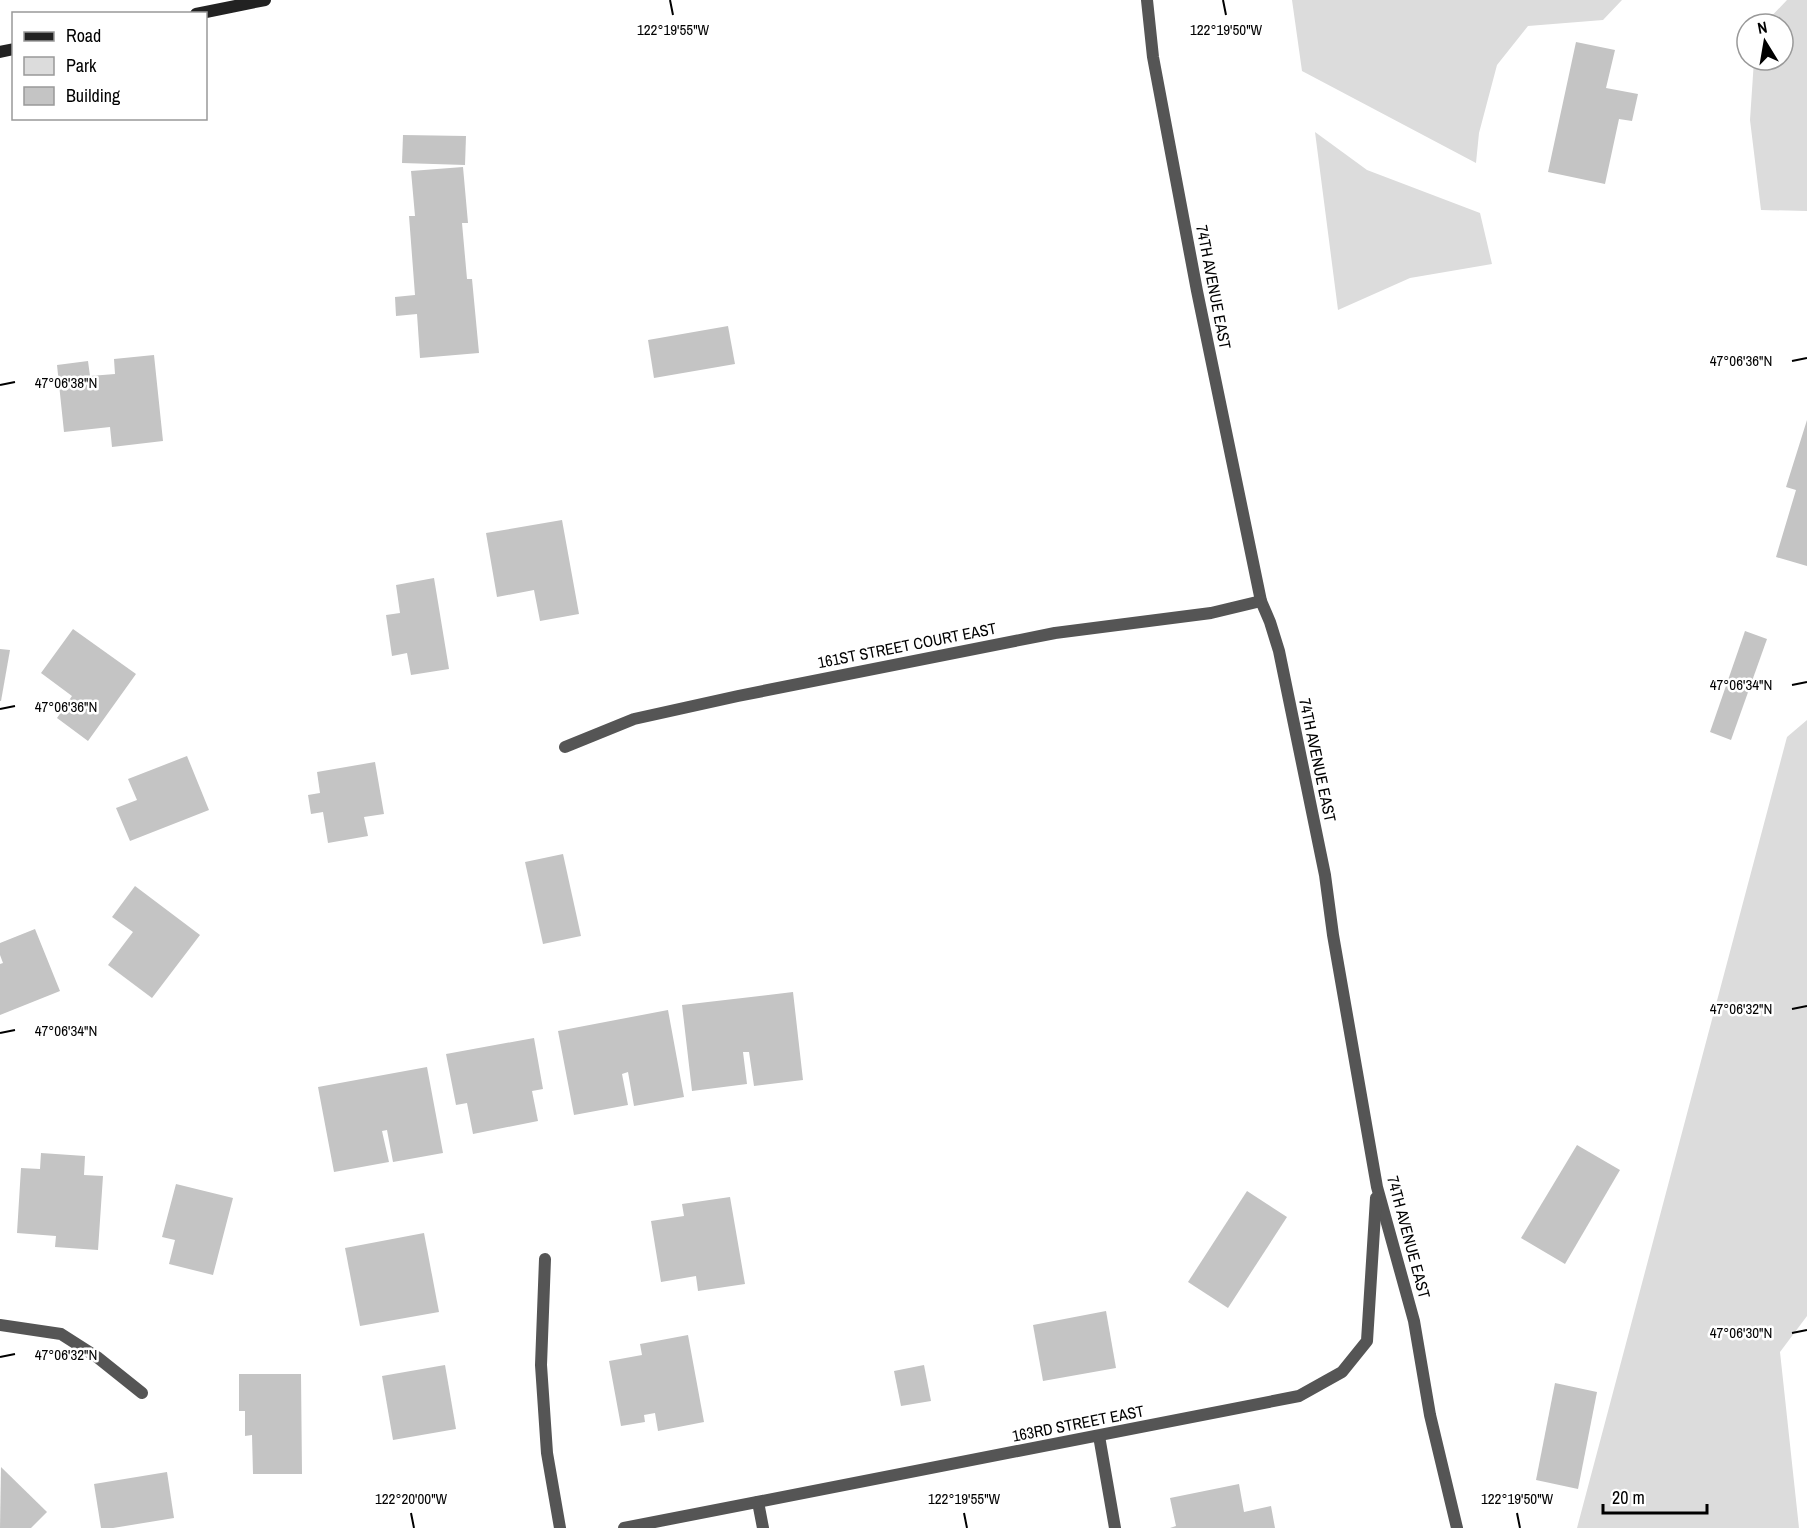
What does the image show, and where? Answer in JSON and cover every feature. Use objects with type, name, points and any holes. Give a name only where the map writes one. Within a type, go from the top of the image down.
[{"type":"main road","points":[[206,12],[265,0]]},
{"type":"street","name":"74TH AVENUE EAST","points":[[1147,0],[1153,57],[1190,256],[1261,601],[1279,651],[1325,875],[1377,1187],[1414,1321],[1430,1414],[1457,1528]]},
{"type":"street","name":"161ST STREET COURT EAST","points":[[565,747],[634,719],[738,696],[1055,633],[1211,613],[1261,601]]},
{"type":"street","name":"163RD STREET EAST","points":[[624,1528],[1299,1396],[1342,1372],[1367,1341],[1377,1187]]},
{"type":"street","points":[[545,1259],[543,1387],[547,1453],[560,1528]]},
{"type":"street","points":[[0,1324],[62,1334],[97,1357],[142,1393]]},
{"type":"street","points":[[1100,1436],[1115,1528]]},
{"type":"street","points":[[758,1502],[763,1528]]},
{"type":"green space","points":[[1292,0],[1622,0],[1603,20],[1528,26],[1497,65],[1479,133],[1476,163],[1302,71]]},
{"type":"green space","points":[[1787,0],[1807,0],[1807,211],[1761,210],[1750,120],[1753,72],[1795,72],[1795,12],[1776,12]]},
{"type":"green space","points":[[1315,132],[1367,170],[1480,213],[1492,264],[1410,278],[1338,310]]},
{"type":"green space","points":[[1807,720],[1807,1316],[1780,1352],[1799,1528],[1577,1528],[1787,737]]},
{"type":"building","points":[[1576,42],[1615,50],[1606,88],[1638,94],[1632,121],[1619,119],[1605,184],[1548,172]]},
{"type":"building","points":[[403,135],[466,136],[465,165],[402,163]]},
{"type":"building","points":[[463,167],[468,223],[462,223],[467,279],[472,279],[479,353],[420,358],[417,314],[396,316],[395,297],[415,295],[409,216],[415,216],[411,171]]},
{"type":"building","points":[[728,326],[735,364],[654,378],[648,340]]},
{"type":"building","points":[[154,355],[163,441],[112,447],[110,427],[64,432],[57,365],[88,361],[90,376],[115,374],[114,359]]},
{"type":"building","points":[[1807,420],[1807,566],[1776,557],[1796,490],[1786,487]]},
{"type":"building","points":[[562,520],[579,614],[540,621],[534,590],[497,597],[486,533]]},
{"type":"building","points":[[434,578],[449,669],[411,675],[407,653],[392,656],[386,615],[400,613],[396,585]]},
{"type":"building","points":[[73,629],[136,674],[88,741],[57,718],[72,696],[41,673]]},
{"type":"building","points":[[1745,631],[1767,639],[1731,740],[1710,732]]},
{"type":"building","points":[[0,649],[10,650],[1,701],[0,701]]},
{"type":"building","points":[[187,756],[209,810],[130,841],[116,808],[137,800],[128,779]]},
{"type":"building","points":[[375,762],[384,814],[364,817],[368,836],[328,843],[323,812],[311,814],[308,795],[320,793],[317,772]]},
{"type":"building","points":[[563,854],[581,936],[543,944],[525,862]]},
{"type":"building","points":[[135,886],[200,935],[152,998],[108,965],[133,932],[112,917]]},
{"type":"building","points":[[35,929],[60,991],[0,1015],[0,964],[3,963],[0,943]]},
{"type":"building","points":[[793,992],[803,1080],[754,1086],[749,1052],[743,1052],[747,1084],[692,1091],[682,1005]]},
{"type":"building","points":[[668,1010],[684,1097],[634,1106],[628,1072],[622,1074],[628,1105],[574,1115],[558,1031]]},
{"type":"building","points":[[534,1038],[543,1089],[532,1091],[538,1121],[473,1134],[467,1103],[456,1105],[446,1054]]},
{"type":"building","points":[[427,1067],[443,1153],[393,1162],[387,1130],[382,1131],[389,1162],[334,1172],[318,1087]]},
{"type":"building","points":[[1577,1145],[1620,1170],[1565,1264],[1521,1238]]},
{"type":"building","points":[[41,1153],[85,1156],[84,1175],[103,1176],[98,1250],[55,1247],[56,1236],[17,1233],[21,1168],[40,1169]]},
{"type":"building","points":[[176,1184],[233,1198],[213,1275],[169,1264],[175,1240],[162,1237]]},
{"type":"building","points":[[1247,1191],[1287,1217],[1228,1308],[1188,1282]]},
{"type":"building","points":[[730,1197],[745,1284],[698,1291],[696,1276],[661,1282],[651,1221],[684,1216],[682,1204]]},
{"type":"building","points":[[424,1233],[439,1312],[360,1326],[345,1248]]},
{"type":"building","points":[[1106,1311],[1116,1368],[1043,1381],[1033,1325]]},
{"type":"building","points":[[688,1335],[704,1422],[658,1431],[655,1413],[644,1415],[645,1422],[621,1426],[609,1361],[642,1355],[640,1344]]},
{"type":"building","points":[[445,1365],[456,1429],[393,1440],[382,1376]]},
{"type":"building","points":[[924,1365],[931,1401],[901,1406],[894,1371]]},
{"type":"building","points":[[239,1374],[301,1374],[302,1474],[253,1474],[252,1435],[245,1436],[245,1411],[239,1411]]},
{"type":"building","points":[[1555,1383],[1597,1392],[1578,1489],[1536,1480]]},
{"type":"building","points":[[1,1467],[47,1512],[31,1528],[0,1528]]},
{"type":"building","points":[[167,1472],[174,1518],[101,1528],[94,1484]]},
{"type":"building","points":[[1239,1484],[1244,1512],[1271,1506],[1275,1528],[1170,1528],[1176,1526],[1170,1498]]}]
